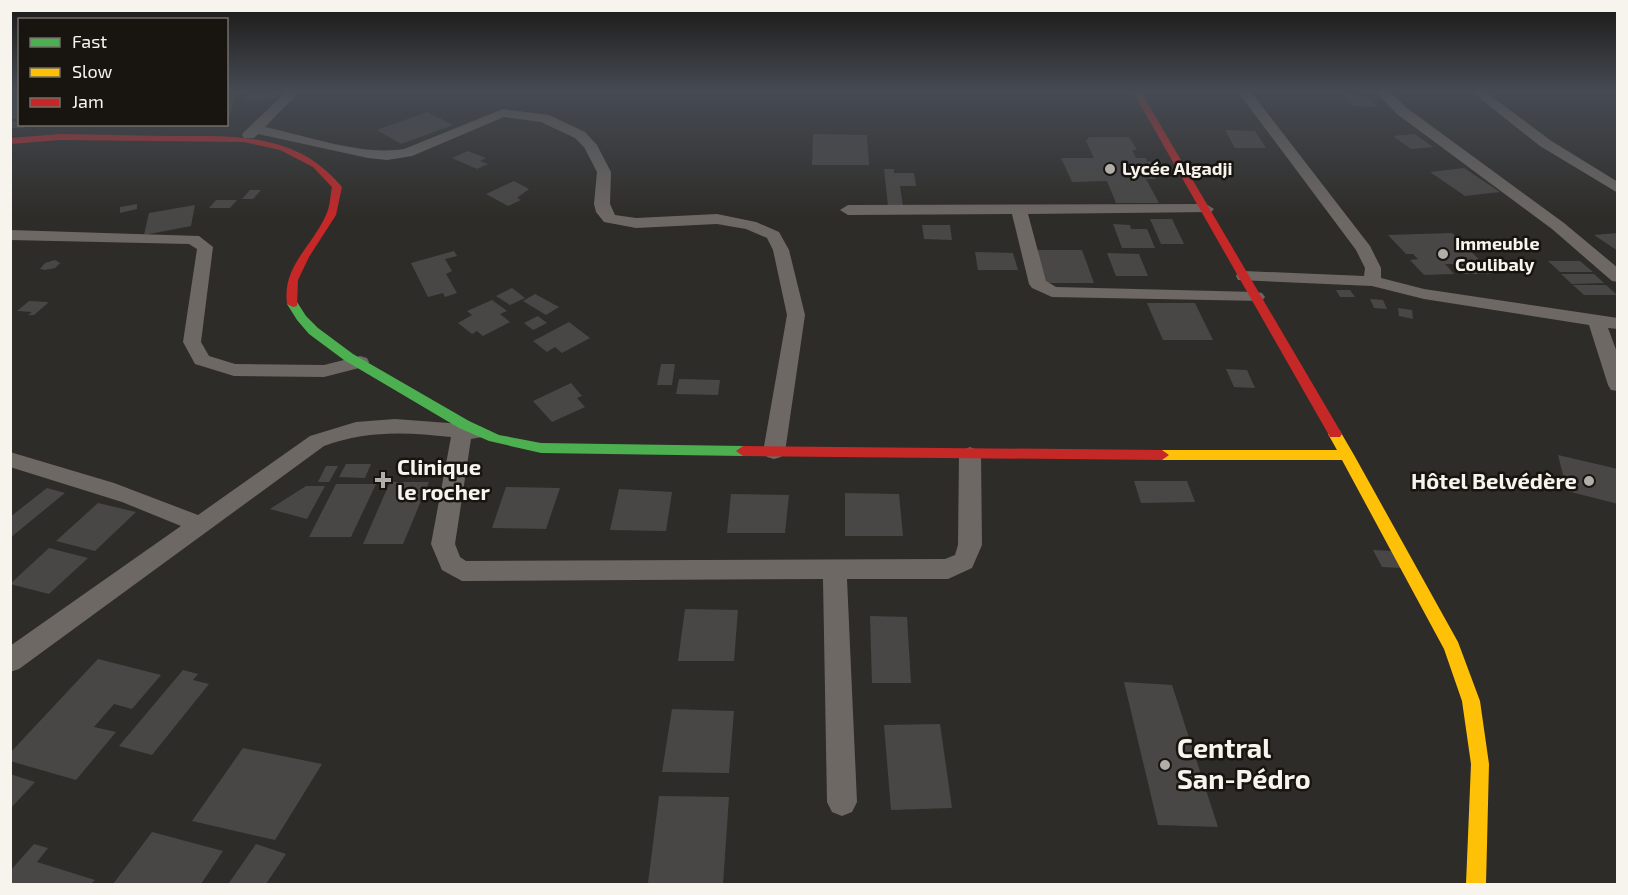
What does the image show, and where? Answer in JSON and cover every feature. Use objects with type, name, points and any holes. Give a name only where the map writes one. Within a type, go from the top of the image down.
[{"type":"street","points":[[10,141],[60,137],[250,134],[387,156],[407,153],[453,134]]},
{"type":"street","points":[[250,134],[316,165],[337,187],[331,215],[297,267],[291,297],[297,314],[334,347],[470,432]]},
{"type":"street","points":[[577,134],[590,145],[604,172],[602,204],[604,212],[610,219],[636,223],[717,219],[750,225],[773,235],[781,250],[796,315],[774,452]]},
{"type":"street","points":[[1162,134],[1347,455],[1452,646],[1471,701],[1480,764],[1476,885]]},
{"type":"street","points":[[1276,134],[1364,249],[1373,267],[1372,281]]},
{"type":"street","points":[[1433,134],[1558,226],[1617,277]]},
{"type":"street","points":[[1533,134],[1617,189]]},
{"type":"street","points":[[848,210],[1206,209]]},
{"type":"street","points":[[1020,210],[1038,284],[1052,292],[1256,297]]},
{"type":"street","points":[[10,235],[193,239],[205,247],[192,342],[202,360],[234,370],[324,371],[360,362]]},
{"type":"street","points":[[1244,276],[1372,281],[1424,294],[1617,324]]},
{"type":"street","points":[[1597,321],[1617,385]]},
{"type":"street","points":[[10,661],[317,441],[339,431],[362,426],[470,432],[509,443],[542,448],[970,455],[1347,455]]},
{"type":"street","points":[[470,432],[443,544],[450,563],[462,571],[948,569],[964,561],[970,545],[970,455]]},
{"type":"street","points":[[10,459],[160,508],[199,525]]},
{"type":"street","points":[[835,569],[842,802]]},
{"type":"building","points":[[383,134],[429,134],[401,144]]},
{"type":"building","points":[[813,134],[867,135],[869,165],[812,165]]},
{"type":"building","points":[[1227,134],[1257,134],[1266,148],[1235,148]]},
{"type":"building","points":[[1415,134],[1433,147],[1411,149],[1393,136]]},
{"type":"building","points":[[1089,137],[1129,137],[1137,150],[1132,150],[1136,158],[1146,158],[1147,162],[1151,161],[1159,176],[1154,175],[1157,179],[1146,179],[1159,203],[1116,203],[1107,181],[1072,182],[1061,158],[1094,158],[1086,141]]},
{"type":"building","points":[[468,151],[486,158],[480,161],[488,164],[477,169],[452,158]]},
{"type":"building","points":[[1464,168],[1500,192],[1465,196],[1430,172]]},
{"type":"building","points":[[884,169],[894,169],[894,173],[914,173],[916,186],[900,186],[903,206],[888,206]]},
{"type":"building","points":[[514,181],[529,189],[517,198],[521,200],[508,206],[486,194]]},
{"type":"building","points":[[250,190],[261,190],[253,199],[242,199]]},
{"type":"building","points":[[216,200],[237,200],[230,208],[209,208]]},
{"type":"building","points":[[137,204],[137,209],[120,213],[120,207]]},
{"type":"building","points":[[195,205],[191,226],[144,235],[149,213]]},
{"type":"building","points":[[1150,219],[1172,219],[1184,244],[1161,244]]},
{"type":"building","points":[[1113,224],[1130,225],[1131,229],[1147,229],[1155,248],[1122,248]]},
{"type":"building","points":[[922,225],[950,225],[952,240],[924,239]]},
{"type":"building","name":"Immeuble Coulibaly","points":[[1452,233],[1494,274],[1464,274],[1453,264],[1445,264],[1454,274],[1424,275],[1410,260],[1418,259],[1413,254],[1406,254],[1388,235]]},
{"type":"building","points":[[1618,233],[1618,251],[1594,235]]},
{"type":"building","points":[[1036,250],[1082,250],[1094,283],[1046,283]]},
{"type":"building","points":[[454,251],[457,256],[445,259],[452,271],[446,274],[457,293],[445,297],[443,293],[428,297],[411,263]]},
{"type":"building","points":[[975,252],[1013,253],[1018,270],[978,270]]},
{"type":"building","points":[[1107,253],[1139,254],[1148,276],[1116,276]]},
{"type":"building","points":[[55,260],[60,263],[55,268],[40,269],[45,263]]},
{"type":"building","points":[[1548,261],[1580,261],[1593,272],[1560,272]]},
{"type":"building","points":[[1561,274],[1594,274],[1604,283],[1572,284]]},
{"type":"building","points":[[1573,285],[1606,285],[1617,295],[1584,295]]},
{"type":"building","points":[[512,288],[525,298],[510,305],[496,296]]},
{"type":"building","points":[[1336,290],[1350,290],[1355,297],[1340,297]]},
{"type":"building","points":[[535,294],[559,307],[546,315],[523,301]]},
{"type":"building","points":[[1370,299],[1383,300],[1387,309],[1374,308]]},
{"type":"building","points":[[492,300],[507,311],[500,314],[510,322],[483,336],[477,331],[472,334],[458,323],[472,315],[467,311]]},
{"type":"building","points":[[29,301],[49,302],[34,315],[28,315],[32,312],[17,311]]},
{"type":"building","points":[[1147,303],[1195,303],[1213,340],[1163,340]]},
{"type":"building","points":[[1398,308],[1412,310],[1413,319],[1399,316]]},
{"type":"building","points":[[538,316],[547,323],[533,330],[524,323]]},
{"type":"building","points":[[569,322],[590,338],[562,353],[555,347],[547,352],[533,341]]},
{"type":"building","points":[[661,364],[675,364],[672,385],[657,385]]},
{"type":"building","points":[[1226,369],[1247,370],[1255,388],[1234,387]]},
{"type":"building","points":[[679,379],[720,380],[718,395],[676,394]]},
{"type":"building","points":[[571,383],[582,396],[577,398],[585,407],[552,422],[533,401]]},
{"type":"building","points":[[1558,455],[1618,469],[1618,504],[1567,491]]},
{"type":"building","points":[[346,464],[371,464],[365,478],[339,477]]},
{"type":"building","points":[[326,466],[338,466],[329,482],[318,482]]},
{"type":"building","points":[[1134,481],[1187,481],[1195,502],[1141,503]]},
{"type":"building","points":[[390,482],[429,482],[403,544],[363,544]]},
{"type":"building","points":[[336,484],[376,484],[351,537],[309,537]]},
{"type":"building","points":[[306,486],[325,486],[307,519],[270,509]]},
{"type":"building","points":[[506,487],[560,488],[546,529],[492,528]]},
{"type":"building","points":[[47,488],[65,493],[10,538],[10,517]]},
{"type":"building","points":[[619,489],[672,492],[666,531],[610,530]]},
{"type":"building","points":[[845,493],[899,494],[903,536],[845,536]]},
{"type":"building","points":[[731,494],[789,495],[785,533],[727,533]]},
{"type":"building","points":[[98,503],[136,512],[95,551],[56,541]]},
{"type":"building","points":[[49,548],[88,558],[49,594],[10,584]]},
{"type":"building","points":[[1373,550],[1393,551],[1402,568],[1382,567]]},
{"type":"building","points":[[685,609],[738,610],[734,661],[678,661]]},
{"type":"building","points":[[870,616],[907,617],[911,683],[872,683]]},
{"type":"building","points":[[98,659],[161,675],[132,709],[114,704],[94,727],[116,732],[76,780],[10,761],[10,753]]},
{"type":"building","points":[[183,670],[198,674],[193,680],[209,684],[152,755],[119,746]]},
{"type":"building","points":[[1124,682],[1172,685],[1218,827],[1158,825]]},
{"type":"building","points":[[672,709],[734,711],[729,773],[662,772]]},
{"type":"building","points":[[940,724],[952,808],[891,810],[884,725]]},
{"type":"building","points":[[243,748],[322,764],[275,840],[192,821]]},
{"type":"building","points":[[10,774],[35,782],[10,809]]},
{"type":"building","points":[[659,796],[729,797],[723,884],[648,883]]},
{"type":"building","points":[[152,832],[223,851],[201,884],[113,884]]},
{"type":"building","points":[[34,844],[48,848],[37,862],[95,880],[91,884],[10,884],[10,871]]},
{"type":"building","points":[[256,844],[286,854],[266,884],[229,883]]},
{"type":"traffic: fast","points":[[293,304],[301,318],[314,331],[349,357],[464,424],[494,438],[541,448],[743,451]]},
{"type":"traffic: slow","points":[[1335,434],[1452,647],[1471,701],[1480,764],[1476,884]]},
{"type":"traffic: slow","points":[[1162,455],[1347,455]]},
{"type":"traffic: jam","points":[[1161,134],[1335,434]]},
{"type":"traffic: jam","points":[[10,141],[60,137],[244,139],[283,148],[316,165],[337,187],[331,215],[297,268],[291,292],[293,304]]},
{"type":"traffic: jam","points":[[743,451],[1162,455]]},
{"type":"place","name":"Lycée Algadji","points":[[1110,169]]},
{"type":"place","name":"Immeuble Coulibaly","points":[[1443,254]]},
{"type":"place","name":"Clinique le rocher","points":[[383,480]]},
{"type":"place","name":"Hôtel Belvédère","points":[[1589,481]]},
{"type":"place","name":"Central San-Pédro","points":[[1165,765]]}]
